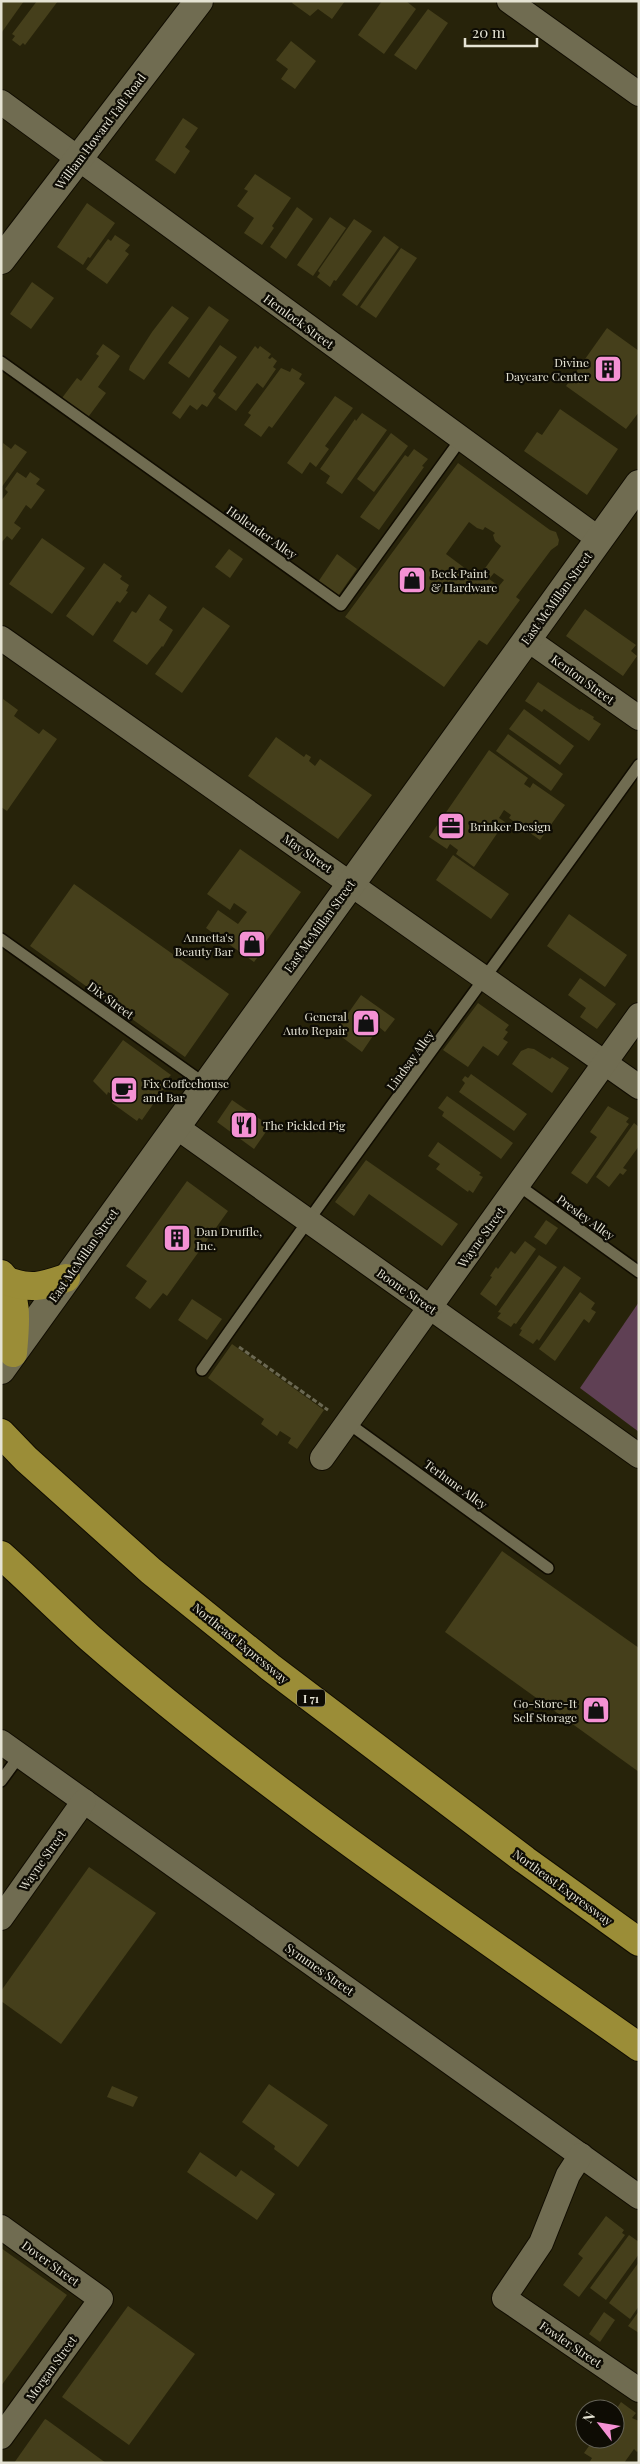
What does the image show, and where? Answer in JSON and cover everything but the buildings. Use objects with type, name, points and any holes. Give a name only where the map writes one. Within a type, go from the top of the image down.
[{"type":"highway","points":[[4,1277],[24,1287],[38,1287],[66,1278]]},
{"type":"highway","points":[[4,1277],[16,1312],[7,1362]]},
{"type":"highway","name":"Northeast Expressway","points":[[1,1433],[26,1459],[151,1570],[270,1667],[525,1860],[639,1942]]},
{"type":"highway","points":[[1,1555],[90,1638],[199,1728],[372,1858],[639,2047]]},
{"type":"main road","name":"William Howard Taft Road","points":[[1,260],[199,1]]},
{"type":"main road","name":"East McMillan Street","points":[[7,1362],[205,1084],[639,484]]},
{"type":"street","points":[[509,1],[639,94]]},
{"type":"street","name":"Hemlock Street","points":[[1,102],[599,539]]},
{"type":"street","name":"Kenton Street","points":[[527,639],[639,718]]},
{"type":"street","name":"May Street","points":[[3,641],[639,1086]]},
{"type":"street","name":"Wayne Street","points":[[322,1458],[338,1417],[430,1308],[639,1015]]},
{"type":"street","name":"Boone Street","points":[[175,1126],[639,1456]]},
{"type":"street","name":"Symmes Street","points":[[11,1749],[639,2198]]},
{"type":"street","name":"Wayne Street","points":[[1,1918],[84,1801]]},
{"type":"street","name":"Fowler Street","points":[[581,2155],[568,2175],[541,2243],[504,2298],[639,2390]]},
{"type":"street","name":"Dover Street","points":[[1,2226],[101,2299]]},
{"type":"street","name":"Morgan Street","points":[[1,2436],[101,2299]]},
{"type":"lane","name":"Hollender Alley","points":[[1,362],[340,605],[460,439]]},
{"type":"lane","name":"Lindsay Alley","points":[[202,1370],[639,765]]},
{"type":"lane","name":"Dix Street","points":[[1,939],[205,1084]]},
{"type":"lane","name":"Presley Alley","points":[[518,1186],[639,1272]]},
{"type":"lane","name":"Terhune Alley","points":[[338,1417],[548,1568]]},
{"type":"lane","points":[[1,1781],[11,1749]]},
{"type":"path","points":[[235,1343],[338,1417]]},
{"type":"shaded area","points":[[639,1302],[639,1432],[580,1388]]},
{"type":"place","name":"Divine Daycare Center","points":[[608,369]]},
{"type":"place","name":"Beck Paint & Hardware","points":[[412,580]]},
{"type":"place","name":"Brinker Design","points":[[451,826]]},
{"type":"place","name":"Annetta's Beauty Bar","points":[[252,944]]},
{"type":"place","name":"General Auto Repair","points":[[366,1023]]},
{"type":"place","name":"Fix Coffeehouse and Bar","points":[[124,1090]]},
{"type":"place","name":"The Pickled Pig","points":[[244,1125]]},
{"type":"place","name":"Dan Druffle, Inc.","points":[[177,1238]]},
{"type":"place","name":"Go-Store-It Self Storage","points":[[596,1710]]}]
